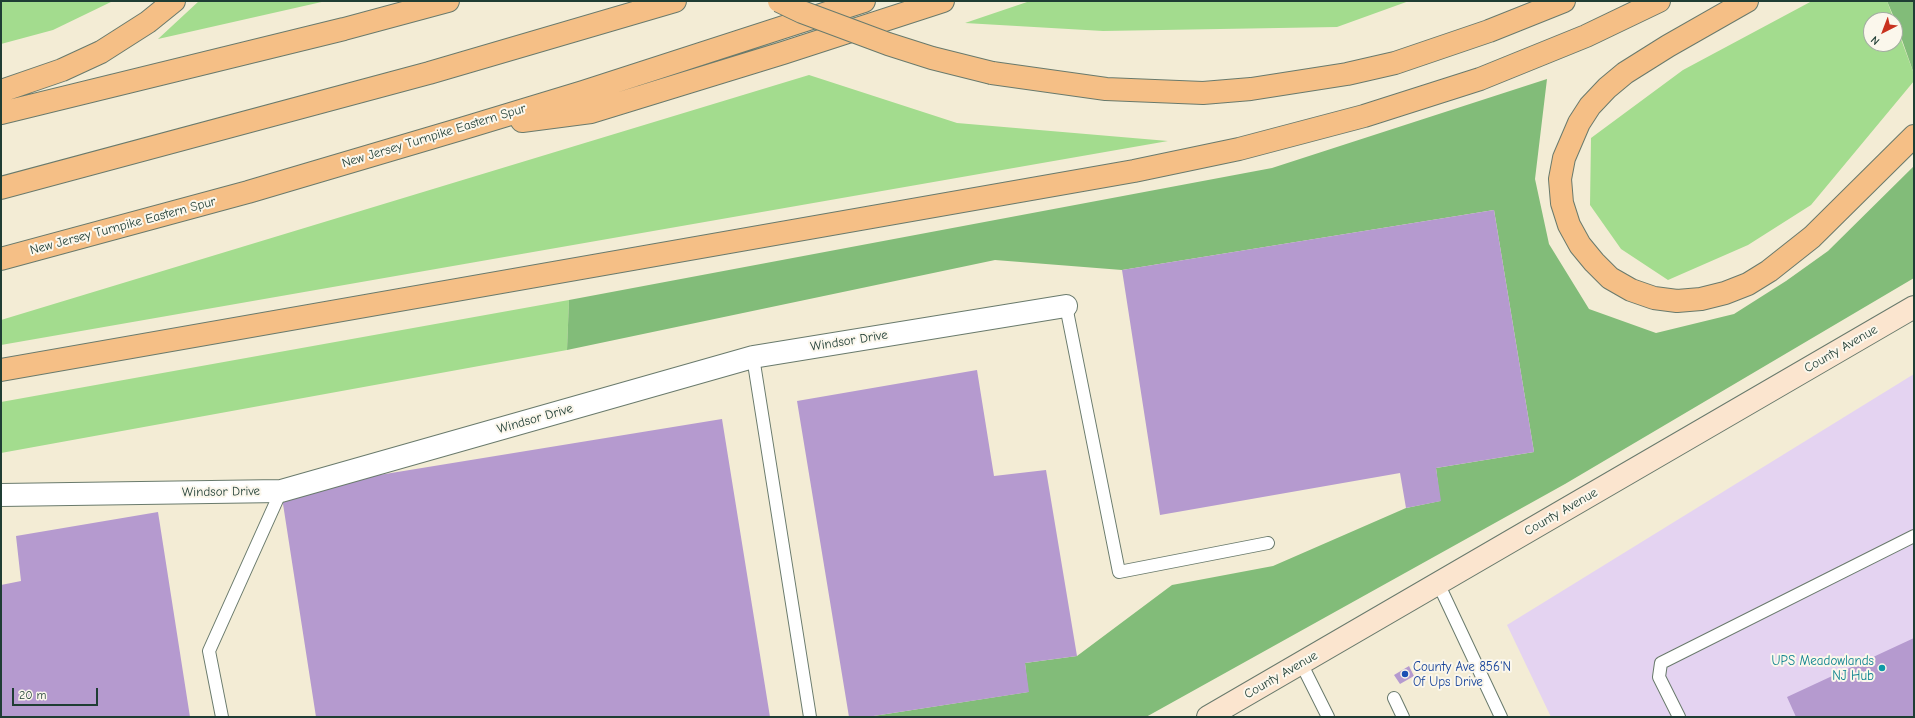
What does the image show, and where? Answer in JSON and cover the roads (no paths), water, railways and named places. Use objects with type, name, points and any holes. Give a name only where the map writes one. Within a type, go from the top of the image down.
[{"type":"highway","points":[[1,91],[62,70],[101,52],[134,33],[174,1]]},
{"type":"highway","points":[[1,113],[344,29],[448,1]]},
{"type":"highway","points":[[1,188],[429,73],[674,1]]},
{"type":"highway","points":[[779,1],[802,12],[888,44],[932,58],[992,74],[1106,89],[1203,93],[1251,89],[1346,74],[1395,63],[1489,31],[1564,1]]},
{"type":"highway","name":"New Jersey Turnpike Eastern Spur","points":[[1,259],[240,194],[461,129],[583,92],[864,1]]},
{"type":"highway","points":[[461,129],[591,112],[791,51],[943,1]]},
{"type":"highway","points":[[1,370],[1134,170],[1239,149],[1364,116],[1480,79],[1586,36],[1659,1]]},
{"type":"highway","points":[[1747,1],[1657,52],[1625,73],[1603,92],[1590,106],[1579,123],[1564,158],[1560,179],[1562,203],[1569,225],[1580,245],[1610,278],[1631,290],[1654,298],[1677,301],[1701,299],[1726,293],[1748,284],[1769,271],[1812,237],[1914,136]]},
{"type":"main road","name":"County Avenue","points":[[1208,717],[1914,307]]},
{"type":"street","name":"Windsor Drive","points":[[1,495],[281,491],[753,357],[1066,306]]},
{"type":"lane","points":[[1066,306],[1119,572],[1268,543]]},
{"type":"lane","points":[[753,357],[810,717]]},
{"type":"lane","points":[[222,717],[209,651],[281,491]]},
{"type":"lane","points":[[1678,717],[1659,677],[1661,663],[1914,536]]},
{"type":"lane","points":[[1438,583],[1502,717]]},
{"type":"lane","points":[[1302,663],[1328,717]]},
{"type":"lane","points":[[1394,698],[1403,717]]},
{"type":"place","name":"UPS Meadowlands NJ Hub","points":[[1882,668]]},
{"type":"place","name":"County Ave 856'N Of Ups Drive","points":[[1405,674]]}]
